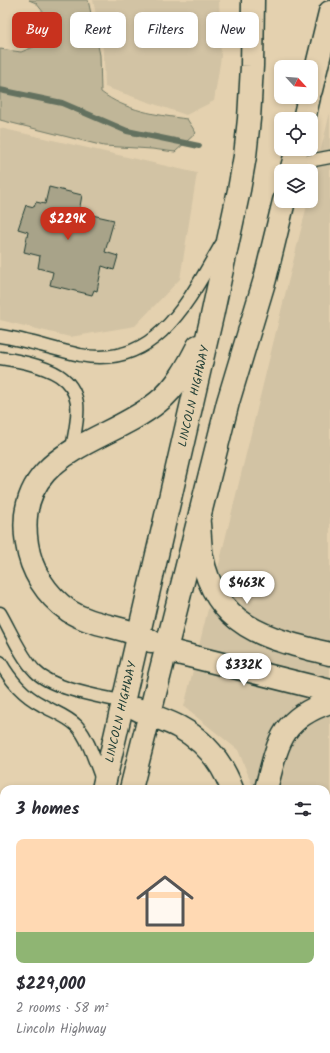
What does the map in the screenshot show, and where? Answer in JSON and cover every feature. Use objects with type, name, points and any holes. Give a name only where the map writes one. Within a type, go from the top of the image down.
[{"type":"main road","name":"LINCOLN HIGHWAY","points":[[104,785],[212,316],[246,156],[252,66],[253,0]]},
{"type":"main road","points":[[318,69],[326,44],[330,12]]},
{"type":"main road","points":[[132,785],[228,402],[268,269],[282,208]]},
{"type":"main road","points":[[212,316],[193,356],[183,373],[159,402],[144,412],[72,449],[45,472],[32,493],[28,507],[25,522],[28,554],[43,586],[69,611],[86,620],[139,634],[166,650],[330,691]]},
{"type":"main road","points":[[199,521],[202,557],[207,576],[215,594],[224,607],[235,618],[267,637],[330,654]]},
{"type":"main road","points":[[124,702],[150,716],[179,727],[194,736],[218,761],[230,785]]},
{"type":"main road","points":[[267,785],[276,749],[287,729],[305,712],[330,702]]},
{"type":"lane","points":[[294,161],[330,157]]},
{"type":"lane","points":[[0,336],[81,355],[96,357],[122,354],[135,350],[161,333],[174,320],[187,302],[232,225]]},
{"type":"lane","points":[[0,358],[44,368],[63,377],[75,395],[77,404],[72,449]]},
{"type":"lane","points":[[0,613],[27,661],[43,678],[52,683],[124,702]]},
{"type":"lane","points":[[0,662],[16,687],[29,698],[64,716],[78,727],[87,743],[103,785]]},
{"type":"shaded area","points":[[29,0],[88,0],[91,12],[70,12],[70,48],[98,48],[101,92],[131,108],[153,114],[187,119],[196,133],[175,152],[104,146],[0,120],[0,49],[21,52],[31,48],[62,48],[62,12],[43,12],[36,3]]},
{"type":"shaded area","points":[[93,0],[219,0],[219,12],[206,12],[206,48],[221,48],[221,57],[214,101],[186,115],[105,87],[103,48],[126,48],[126,12],[95,12]]},
{"type":"shaded area","points":[[330,113],[330,785],[252,785],[238,750],[184,707],[306,208],[318,208],[317,164]]},
{"type":"shaded area","points":[[0,128],[197,173],[180,279],[135,326],[70,337],[0,320]]},
{"type":"building","points":[[49,187],[82,195],[79,212],[114,220],[105,252],[118,256],[114,270],[102,266],[97,291],[94,290],[92,295],[50,285],[53,272],[38,268],[40,256],[24,252],[28,232],[18,229],[26,205],[34,207],[36,202],[45,204]]},
{"type":"waterway","points":[[0,90],[62,103],[127,131],[199,146]]}]
